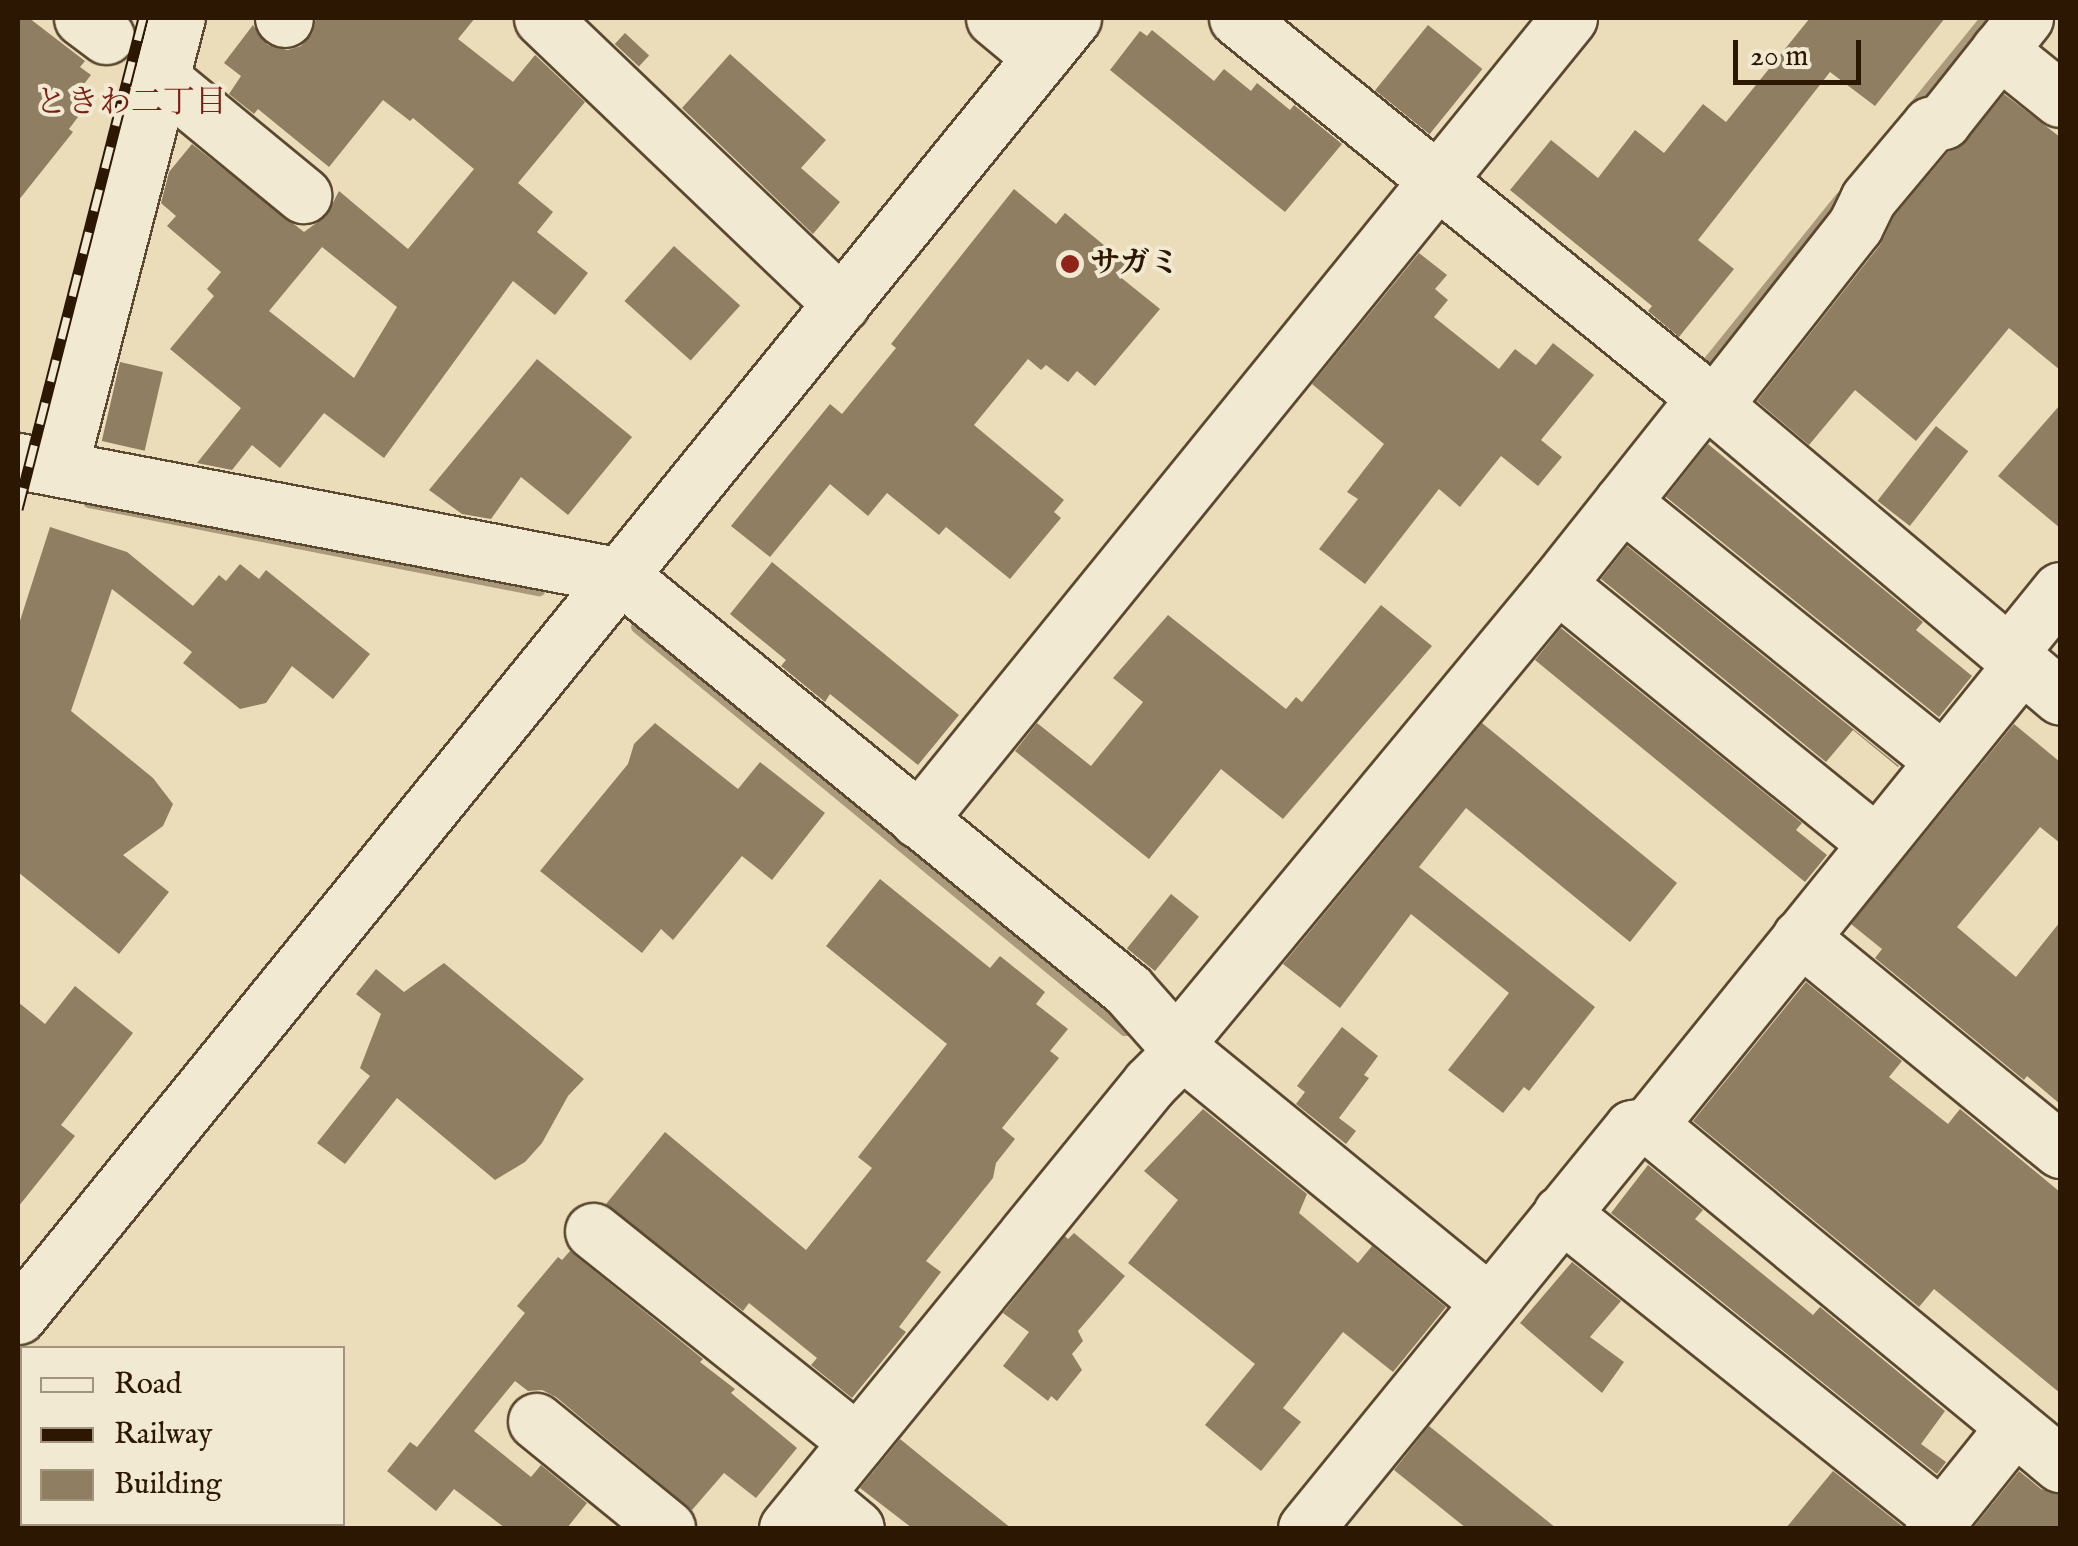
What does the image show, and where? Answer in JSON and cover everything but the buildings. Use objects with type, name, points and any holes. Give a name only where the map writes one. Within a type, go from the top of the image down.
[{"type":"street","points":[[177,18],[162,79],[38,464],[621,576],[1132,996],[1176,1046],[1488,1302]]},
{"type":"street","points":[[541,18],[842,304]]},
{"type":"street","points":[[18,1316],[1058,37],[994,18]]},
{"type":"street","points":[[1237,18],[1697,391],[2030,671]]},
{"type":"street","points":[[918,820],[1569,18]]},
{"type":"street","points":[[856,1528],[801,1511],[1176,1046],[1558,584],[1622,502],[1697,391],[1855,226],[1868,199],[1930,125],[1943,121],[2012,34],[2060,99]]},
{"type":"street","points":[[162,79],[303,195]]},
{"type":"street","points":[[1622,502],[1943,761]]},
{"type":"street","points":[[1558,584],[1876,843]]},
{"type":"street","points":[[1306,1528],[1632,1128],[1649,1125],[1943,761],[2030,671],[2060,590]]},
{"type":"street","points":[[1800,936],[2060,1150]]},
{"type":"street","points":[[1649,1125],[2060,1464]]},
{"type":"street","points":[[1561,1214],[1937,1523],[2014,1427]]},
{"type":"street","points":[[593,1231],[857,1442]]},
{"type":"street","points":[[536,1422],[667,1528]]},
{"type":"waterway","points":[[1913,109],[1987,18]]},
{"type":"waterway","points":[[1697,377],[1841,198]]},
{"type":"waterway","points":[[89,502],[539,590]]},
{"type":"waterway","points":[[637,627],[1125,1030],[1138,1024]]},
{"type":"railway","points":[[18,509],[143,18]]},
{"type":"place","name":"サガミ","points":[[1070,264]]},
{"type":"district","name":"ときわ二丁目","points":[[131,104]]}]
